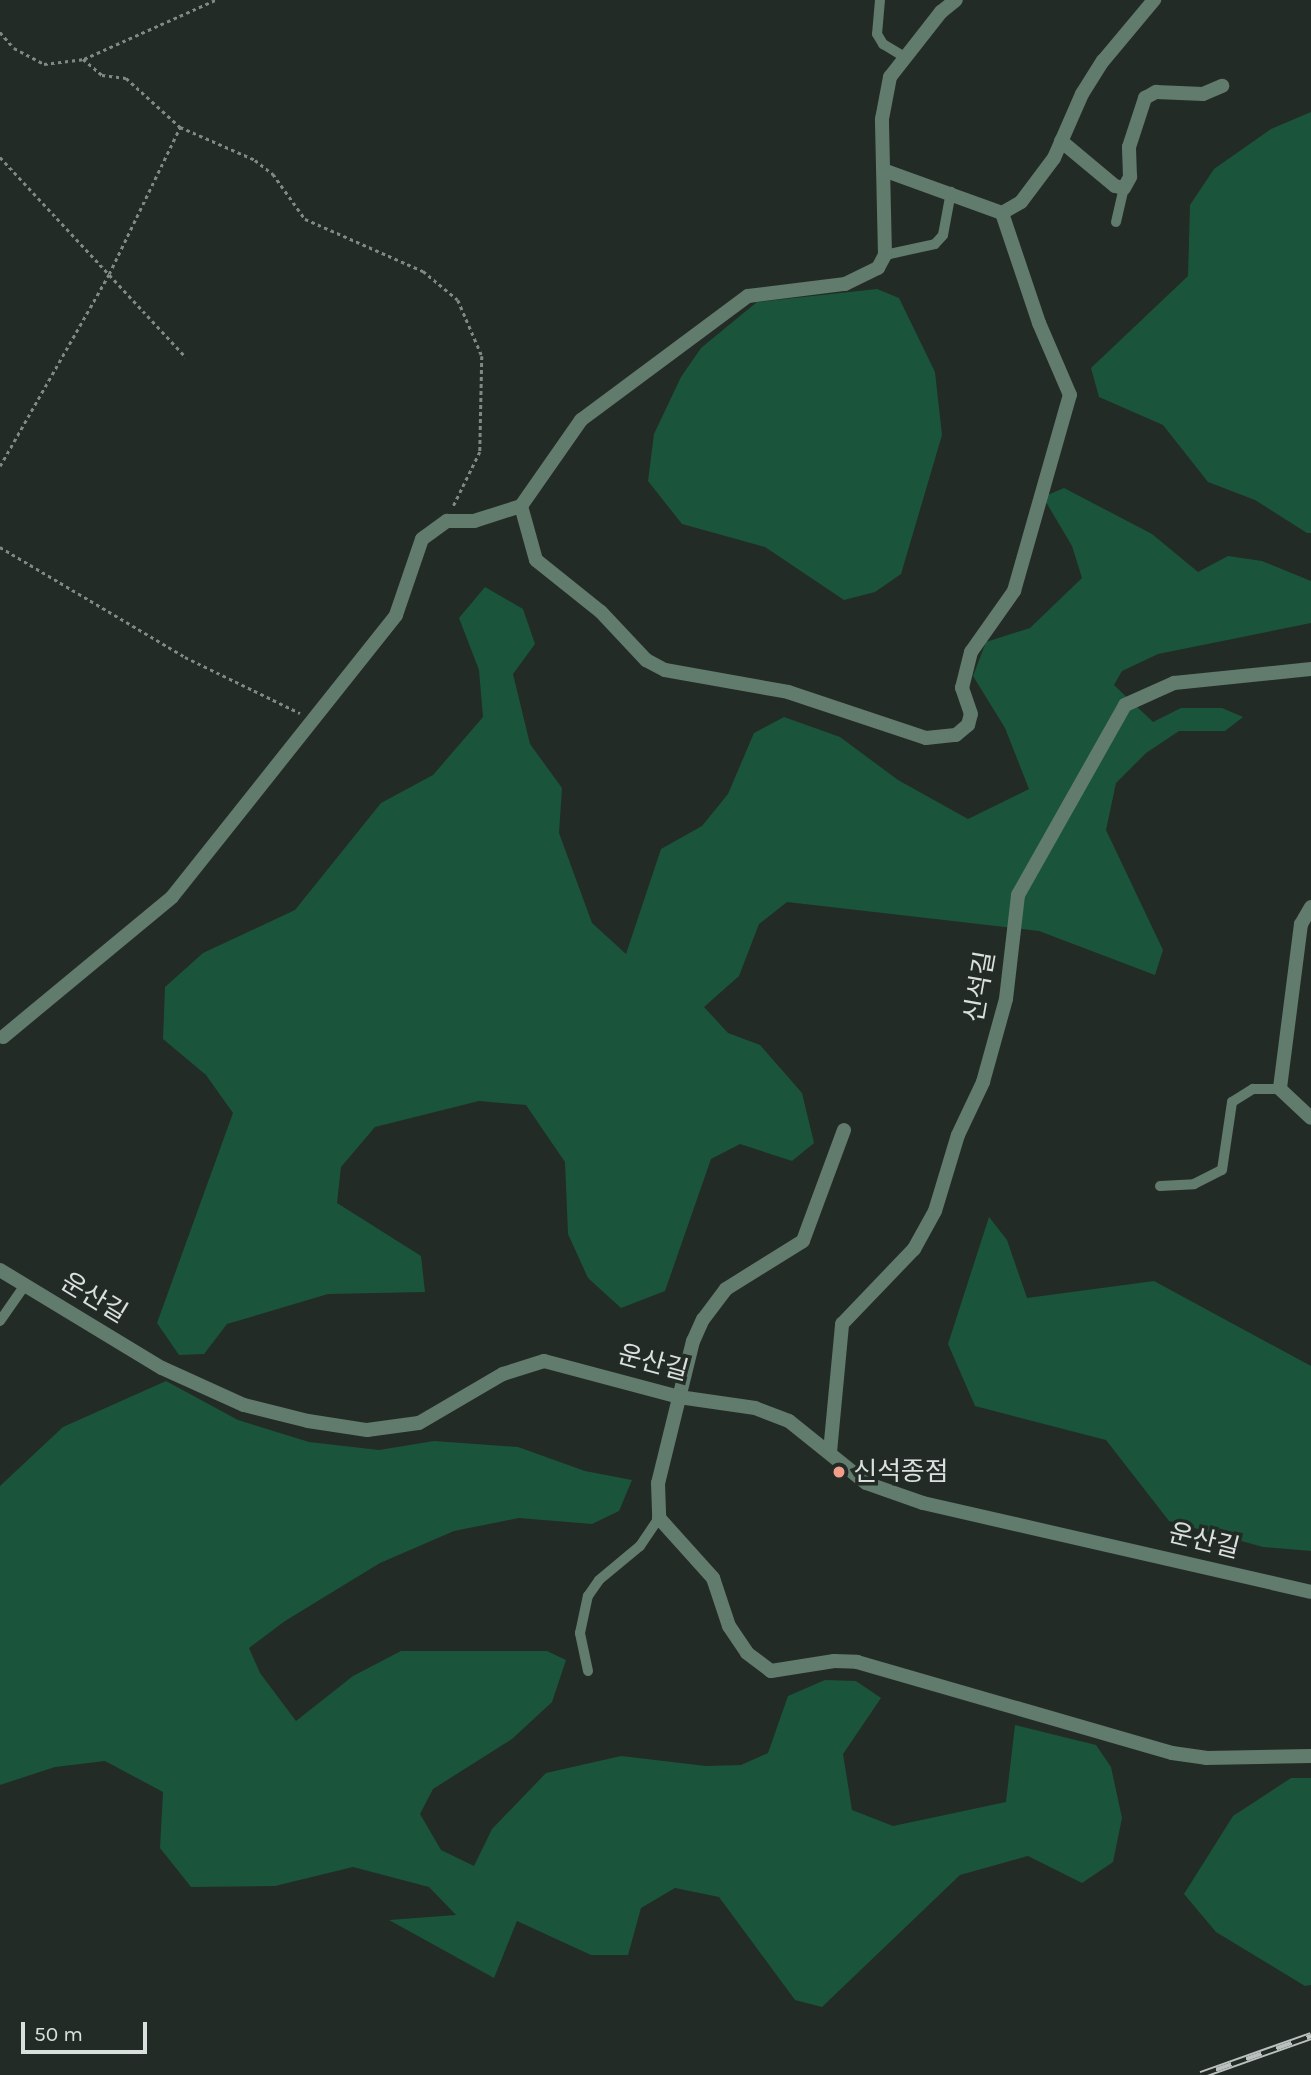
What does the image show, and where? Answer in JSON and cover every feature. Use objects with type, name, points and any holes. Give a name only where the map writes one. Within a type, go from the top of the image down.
[{"type":"street","points":[[1,1039],[172,897],[311,718],[396,615],[422,540],[447,521],[474,521],[521,506],[581,420],[748,296],[845,284],[878,268],[885,256],[886,171],[882,119],[890,77],[941,12],[957,0]]},
{"type":"street","points":[[1002,213],[1021,202],[1034,187],[1103,61],[1153,0]]},
{"type":"street","points":[[1061,141],[1115,186],[1124,188],[1130,177],[1129,147],[1145,98],[1156,92],[1203,94],[1222,86]]},
{"type":"street","points":[[521,506],[536,560],[601,612],[646,660],[664,670],[788,692],[926,738],[956,735],[968,725],[971,714],[962,688],[971,652],[1014,591],[1070,395],[1039,323],[1002,213],[951,191],[886,171]]},
{"type":"street","name":"신석길","points":[[830,1452],[842,1324],[914,1249],[935,1212],[958,1135],[983,1082],[1006,999],[1018,895],[1125,705],[1174,683],[1311,670]]},
{"type":"street","points":[[1311,907],[1301,924],[1280,1088],[1311,1118]]},
{"type":"street","points":[[844,1129],[803,1241],[714,1300],[693,1341],[658,1483],[659,1518],[706,1567],[738,1641],[771,1671],[858,1662],[1172,1753],[1206,1758],[1311,1756]]},
{"type":"street","name":"운산길","points":[[0,1270],[162,1368],[244,1405],[308,1421],[367,1430],[419,1423],[503,1374],[544,1361],[679,1397],[755,1408],[789,1421],[866,1483],[923,1503],[1311,1592]]},
{"type":"lane","points":[[880,0],[877,34],[883,44],[905,57]]},
{"type":"lane","points":[[1116,222],[1124,188]]},
{"type":"lane","points":[[885,256],[935,244],[943,235],[951,191]]},
{"type":"lane","points":[[1160,1186],[1194,1184],[1222,1170],[1232,1102],[1253,1089],[1280,1088]]},
{"type":"lane","points":[[0,1321],[25,1285]]},
{"type":"lane","points":[[588,1671],[580,1633],[588,1596],[612,1568],[640,1546],[659,1518]]},
{"type":"path","points":[[0,32],[14,48],[44,64],[83,59],[215,0]]},
{"type":"path","points":[[83,59],[103,75],[135,84],[180,127],[256,160],[273,174],[305,219],[423,271],[458,300],[482,356],[480,452],[447,521]]},
{"type":"path","points":[[0,466],[109,274],[180,127]]},
{"type":"path","points":[[0,157],[187,357]]},
{"type":"path","points":[[0,547],[185,657],[311,718]]},
{"type":"green space","points":[[1311,112],[1311,533],[1307,533],[1255,500],[1208,482],[1163,425],[1099,397],[1091,368],[1188,276],[1190,205],[1214,169],[1271,129]]},
{"type":"green space","points":[[877,289],[899,298],[935,372],[942,435],[901,574],[875,592],[844,600],[765,547],[682,524],[648,481],[654,434],[681,377],[701,348],[757,302]]},
{"type":"green space","points":[[1064,488],[1152,534],[1198,572],[1228,556],[1262,561],[1311,581],[1311,623],[1158,654],[1122,671],[1114,685],[1153,722],[1181,708],[1222,708],[1243,717],[1225,731],[1179,731],[1146,753],[1116,783],[1106,830],[1163,950],[1155,975],[1039,931],[787,902],[759,924],[739,976],[704,1007],[728,1033],[760,1045],[802,1093],[814,1143],[792,1161],[740,1144],[711,1159],[665,1291],[621,1308],[588,1278],[568,1234],[565,1162],[526,1105],[479,1101],[375,1127],[341,1167],[337,1203],[421,1256],[425,1292],[328,1294],[227,1324],[204,1354],[179,1355],[157,1323],[233,1113],[206,1075],[163,1039],[165,987],[203,953],[295,910],[381,803],[433,775],[483,717],[479,670],[459,618],[485,587],[523,609],[535,644],[513,674],[530,744],[562,788],[559,833],[592,923],[626,954],[661,849],[702,826],[728,794],[754,733],[784,717],[840,737],[898,780],[968,819],[1029,789],[1005,728],[973,676],[986,642],[1030,628],[1082,578],[1072,546],[1043,497]]},
{"type":"green space","points":[[989,1217],[1007,1240],[1027,1298],[1154,1281],[1311,1366],[1311,1551],[1263,1547],[1169,1521],[1106,1440],[975,1406],[948,1344]]},
{"type":"green space","points":[[166,1381],[238,1420],[309,1442],[379,1450],[434,1441],[518,1447],[585,1471],[632,1480],[619,1511],[592,1524],[519,1518],[454,1531],[380,1563],[285,1621],[249,1648],[260,1673],[296,1721],[353,1676],[401,1651],[547,1651],[566,1660],[552,1702],[512,1739],[433,1789],[420,1814],[441,1850],[474,1866],[492,1829],[546,1773],[621,1756],[706,1766],[741,1765],[768,1753],[788,1696],[825,1680],[856,1681],[881,1698],[843,1754],[852,1810],[893,1826],[1006,1802],[1015,1725],[1096,1745],[1111,1767],[1122,1818],[1113,1862],[1082,1883],[1028,1856],[960,1875],[822,2007],[795,2000],[719,1897],[675,1888],[641,1908],[628,1955],[591,1955],[517,1921],[494,1978],[389,1920],[456,1915],[429,1887],[353,1867],[275,1886],[191,1887],[160,1848],[163,1792],[105,1761],[55,1767],[0,1785],[0,1486],[63,1427]]},
{"type":"green space","points":[[1291,1778],[1311,1778],[1311,1985],[1305,1986],[1216,1932],[1184,1894],[1233,1816]]},
{"type":"railway","points":[[1201,2075],[1311,2036]]},
{"type":"place","name":"신석종점","points":[[839,1472]]}]
